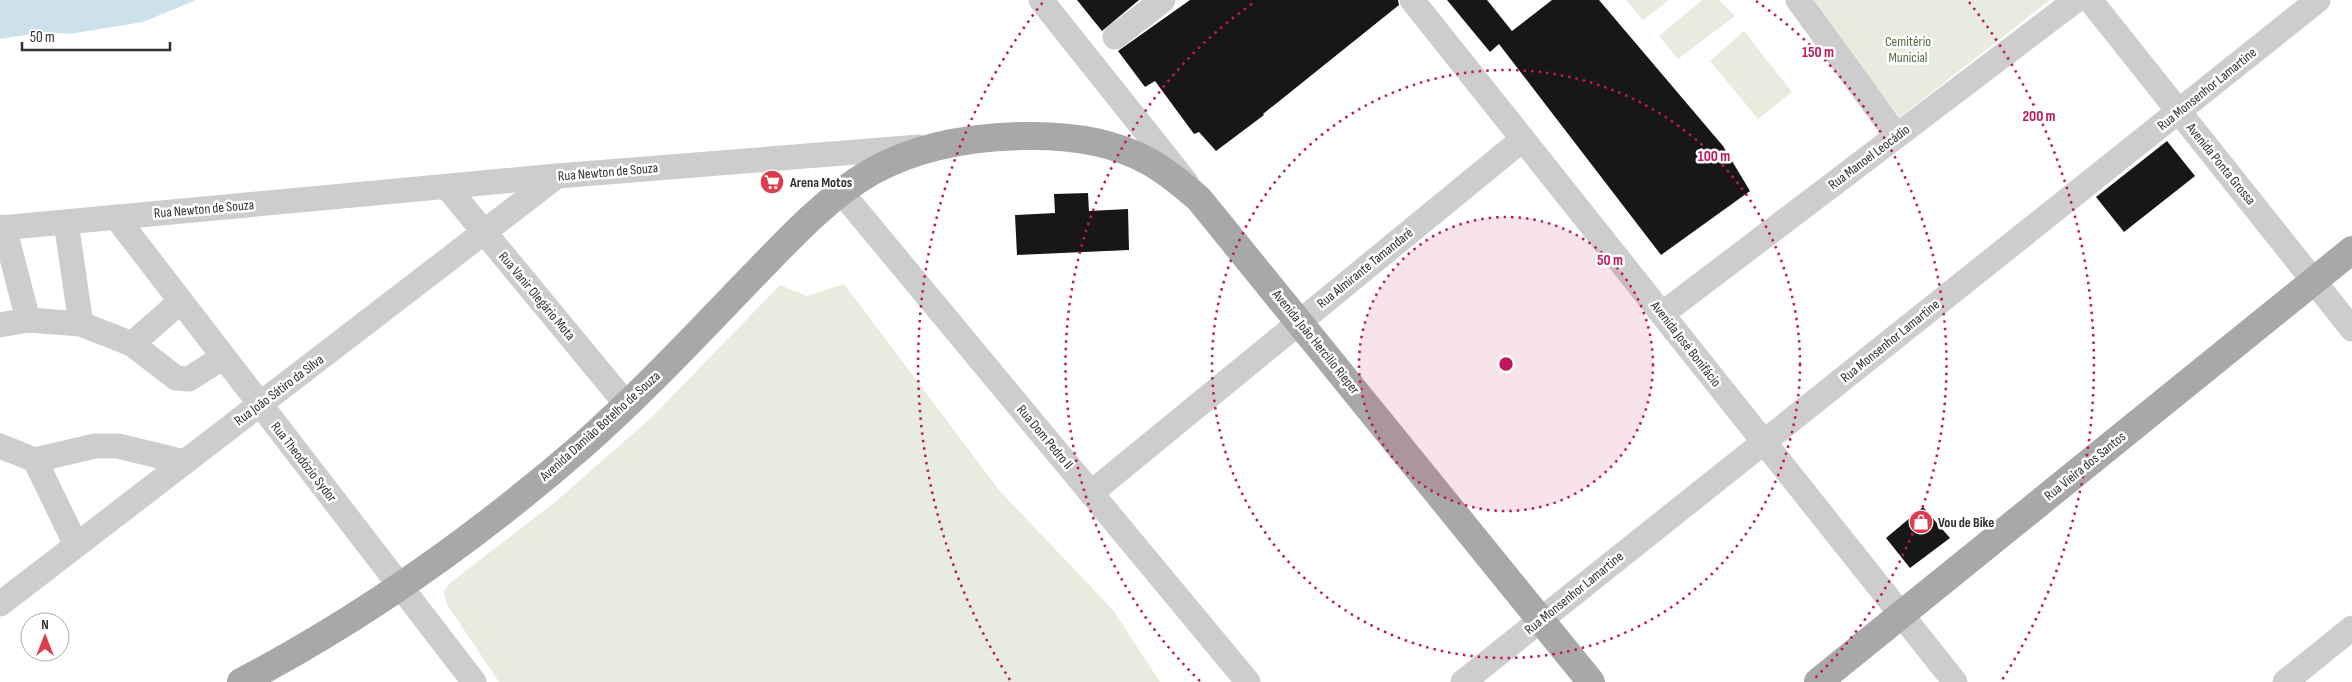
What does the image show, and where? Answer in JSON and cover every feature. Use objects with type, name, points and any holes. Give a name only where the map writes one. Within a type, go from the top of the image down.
[{"type":"main road","name":"Rua Newton de Souza","points":[[936,145],[1008,136],[1071,137],[1092,141],[1147,160],[1173,177],[1199,199]]},
{"type":"main road","name":"Avenida Damião Botelho de Souza","points":[[241,682],[301,648],[400,586],[504,511],[627,405],[769,260],[842,192],[870,173],[898,159],[936,145]]},
{"type":"main road","name":"Avenida João Hercílio Rieper","points":[[1199,199],[1591,682]]},
{"type":"main road","name":"Rua Vieira dos Santos","points":[[1818,682],[2352,250]]},
{"type":"street","name":"Avenida João Hercílio Rieper","points":[[1041,0],[1199,199]]},
{"type":"street","points":[[1114,37],[1164,0]]},
{"type":"street","points":[[1798,0],[1897,136]]},
{"type":"street","name":"Rua Manoel Leocádio","points":[[1662,314],[2076,0]]},
{"type":"street","name":"Avenida Ponta Grossa","points":[[2090,0],[2352,329]]},
{"type":"street","name":"Rua Monsenhor Lamartine","points":[[1463,682],[2318,0]]},
{"type":"street","name":"Avenida José Bonifácio","points":[[1415,3],[1955,682]]},
{"type":"street","name":"Rua Almirante Tamandaré","points":[[1091,493],[1523,139]]},
{"type":"street","name":"Rua Newton de Souza","points":[[1,229],[557,176],[936,145]]},
{"type":"street","name":"Rua João Sátiro da Silva","points":[[0,604],[557,176]]},
{"type":"street","name":"Rua Vanir Olegário Mota","points":[[447,187],[627,405]]},
{"type":"street","name":"Rua Dom Pedro II","points":[[842,192],[1248,682]]},
{"type":"street","name":"Rua Theodózio Sydor","points":[[116,217],[474,682]]},
{"type":"street","points":[[66,222],[81,324]]},
{"type":"street","points":[[1,229],[28,320]]},
{"type":"street","points":[[132,344],[181,301]]},
{"type":"street","points":[[0,325],[28,320],[81,324],[132,344],[176,378],[183,380],[189,379],[223,357]]},
{"type":"street","points":[[0,446],[35,460],[95,446],[118,446],[184,462]]},
{"type":"street","points":[[35,460],[76,545]]},
{"type":"street","points":[[2285,682],[2352,628]]},
{"type":"green space","points":[[1626,0],[1669,0],[1643,20]]},
{"type":"green space","points":[[1702,0],[1719,0],[1735,16],[1678,59],[1659,36]]},
{"type":"green space","name":"Cemitério Municial","points":[[1808,0],[2050,0],[1900,117]]},
{"type":"green space","points":[[1744,31],[1792,92],[1758,119],[1710,61]]},
{"type":"green space","points":[[844,284],[999,490],[1113,610],[1160,682],[499,682],[446,603],[444,591],[450,583],[555,502],[652,417],[780,285],[807,296]]},
{"type":"water","points":[[0,0],[196,0],[143,22],[70,34],[44,32],[0,39]]},
{"type":"building","points":[[1077,0],[1139,0],[1102,31]]},
{"type":"building","points":[[1190,0],[1398,0],[1399,5],[1264,115],[1216,151],[1199,132],[1194,134],[1155,81],[1145,87],[1118,51]]},
{"type":"building","points":[[1447,0],[1487,0],[1512,31],[1552,0],[1599,0],[1723,146],[1750,191],[1661,255],[1499,44],[1490,52]]},
{"type":"building","points":[[2167,141],[2195,176],[2124,232],[2096,197]]},
{"type":"building","points":[[1088,193],[1089,211],[1128,209],[1129,250],[1017,255],[1015,215],[1055,213],[1054,194]]},
{"type":"building","name":"Vou de Bike","points":[[1923,507],[1950,538],[1910,568],[1886,538]]},
{"type":"place","name":"Arena Motos","points":[[772,182]]},
{"type":"place","name":"Vou de Bike","points":[[1921,522]]}]
